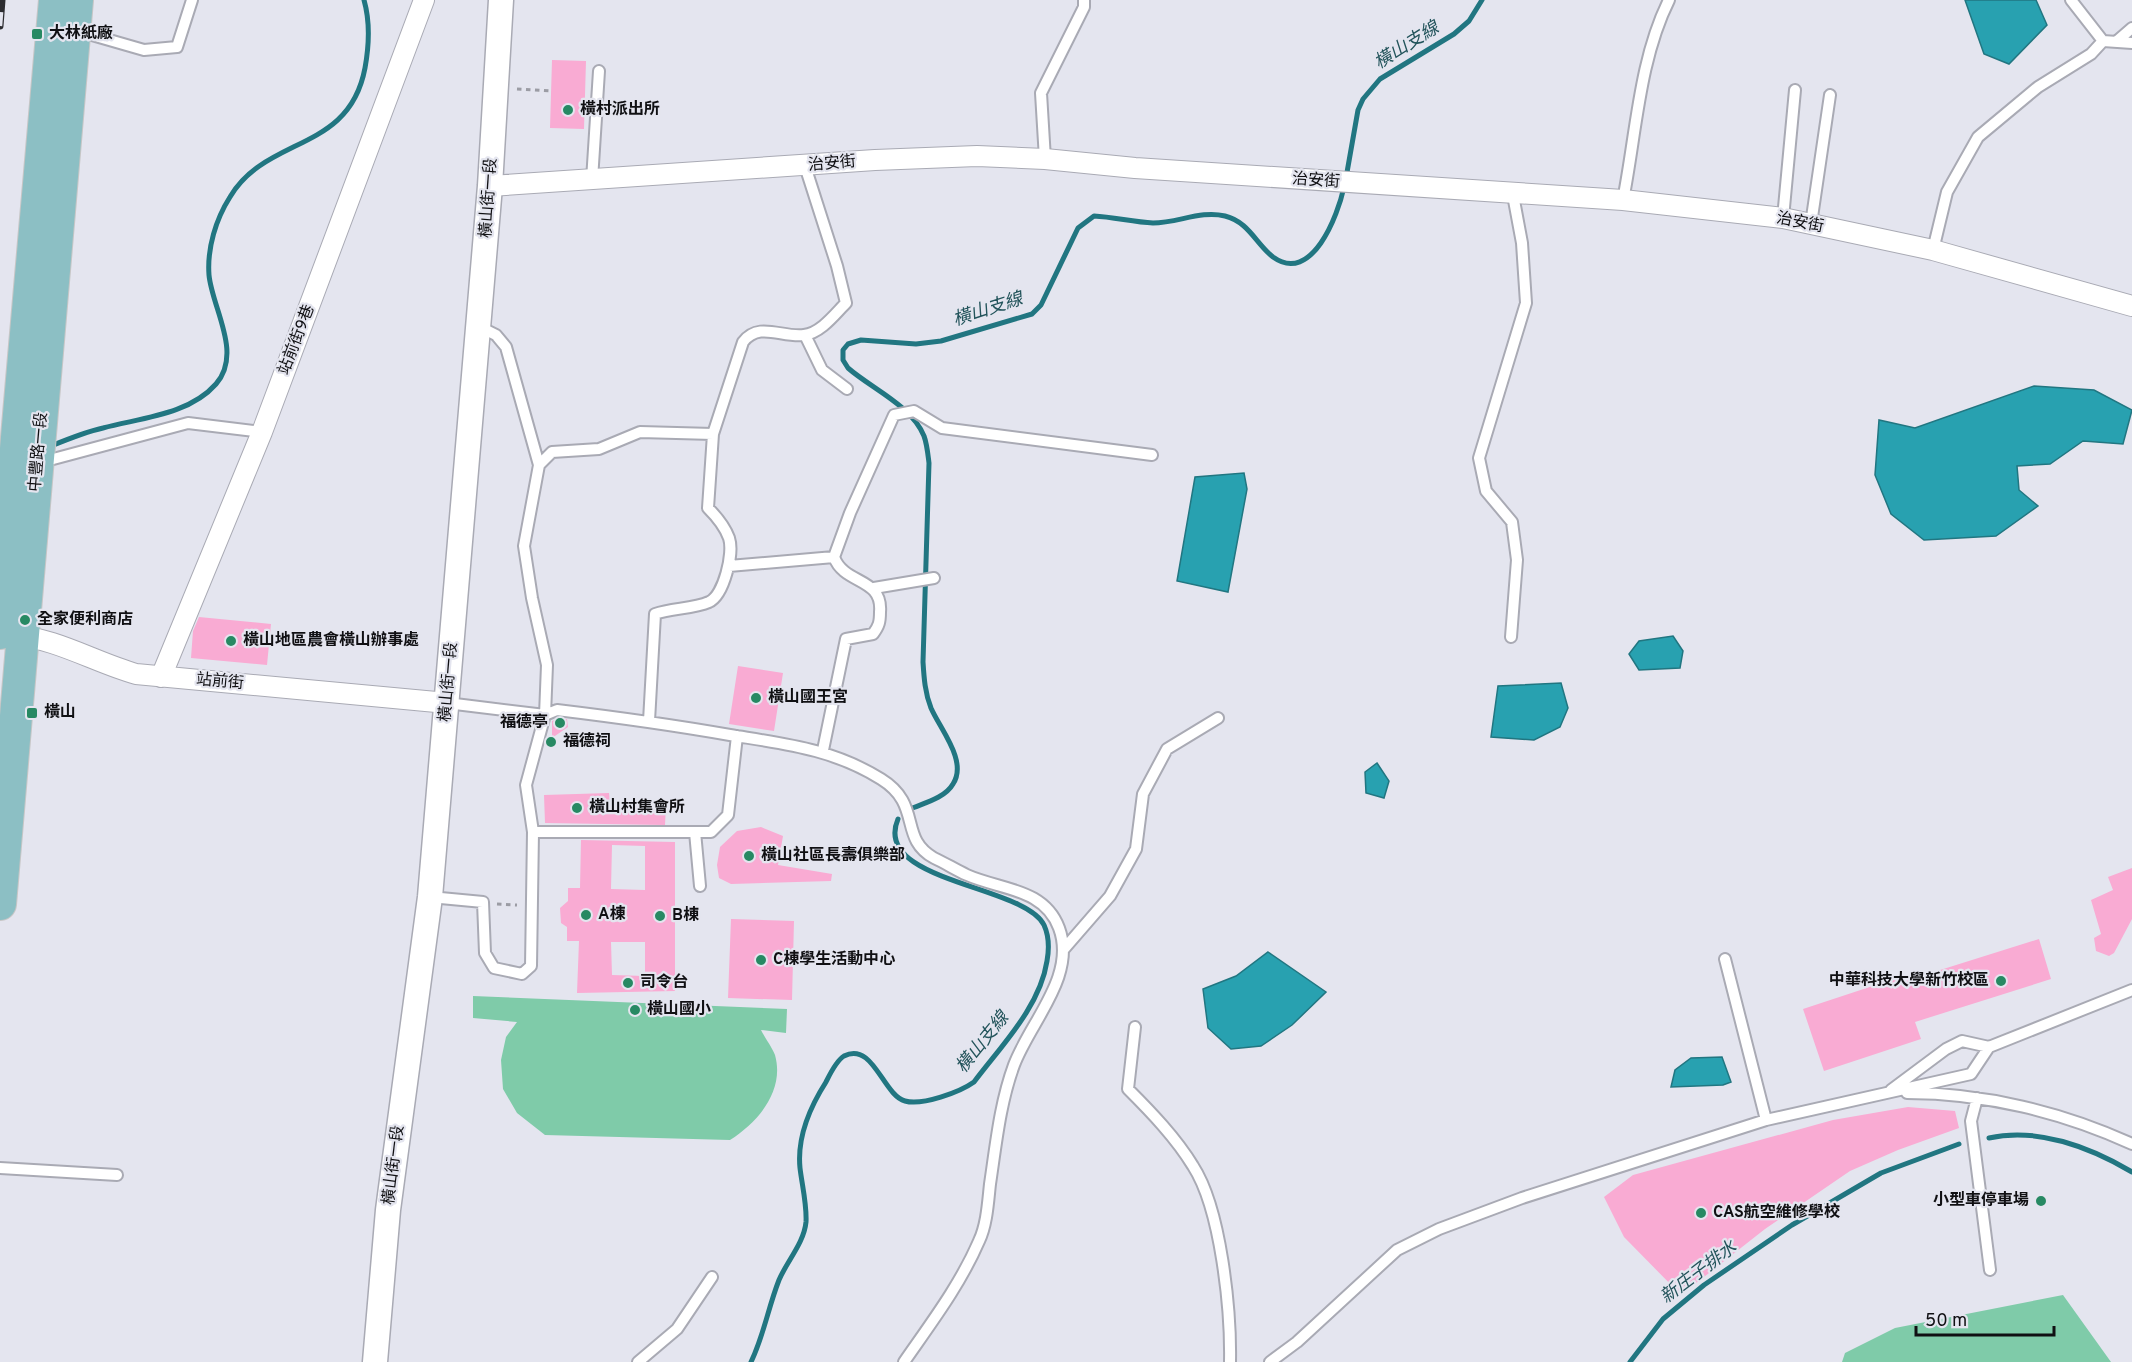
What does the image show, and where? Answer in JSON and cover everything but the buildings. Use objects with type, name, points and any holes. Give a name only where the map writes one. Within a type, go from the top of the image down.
[{"type":"main road","name":"中豐路一段","points":[[0,904],[8,634],[55,0]]},
{"type":"main road","name":"中豐路一段","points":[[8,634],[39,463],[76,15]]},
{"type":"street","name":"站前街9巷","points":[[161,677],[262,432],[424,0]]},
{"type":"street","name":"橫山街一段","points":[[375,1362],[388,1210],[430,897],[490,186],[501,0]]},
{"type":"street","name":"治安街","points":[[490,186],[977,156],[1045,159],[1136,168],[1514,195],[1623,200],[1783,218],[1933,250],[2132,306]]},
{"type":"street","name":"站前街","points":[[8,634],[53,642],[115,668],[161,677],[447,703]]},
{"type":"lane","points":[[76,15],[144,50],[177,47],[192,0]]},
{"type":"lane","points":[[1045,159],[1041,93],[1084,7],[1084,0]]},
{"type":"lane","points":[[1623,200],[1657,24],[1669,0]]},
{"type":"lane","points":[[2071,0],[2103,40],[2132,43]]},
{"type":"lane","points":[[2117,41],[2132,28]]},
{"type":"lane","points":[[1933,250],[1947,192],[1978,137],[2038,87],[2091,54],[2103,40]]},
{"type":"lane","points":[[592,180],[598,71]]},
{"type":"lane","points":[[1783,218],[1794,90]]},
{"type":"lane","points":[[1810,224],[1830,95]]},
{"type":"lane","points":[[649,721],[655,614],[711,602],[719,591],[729,566],[729,540],[717,517],[708,508],[713,434],[742,342],[749,334],[759,331],[805,335],[823,325],[846,303],[837,266],[805,166]]},
{"type":"lane","points":[[1511,637],[1517,560],[1512,522],[1486,491],[1479,458],[1526,303],[1522,243],[1514,195]]},
{"type":"lane","points":[[430,897],[483,902],[485,953],[494,968],[522,974],[531,966],[533,832],[526,785],[545,716],[547,665],[532,598],[524,546],[539,465],[506,347],[496,335],[478,326]]},
{"type":"lane","points":[[805,335],[822,369],[846,388]]},
{"type":"lane","points":[[823,750],[846,639],[873,634],[879,626],[881,604],[874,588],[846,573],[837,566],[834,557],[850,513],[894,415],[914,411],[942,428],[1152,455]]},
{"type":"lane","points":[[39,463],[188,423],[262,432]]},
{"type":"lane","points":[[539,465],[552,452],[599,448],[640,432],[713,434]]},
{"type":"lane","points":[[729,566],[834,557]]},
{"type":"lane","points":[[874,588],[934,578]]},
{"type":"lane","points":[[447,703],[545,716],[557,710],[649,721],[823,750],[879,777],[898,790],[905,800],[917,844],[927,854],[969,876],[1010,886],[1045,904],[1059,927],[1064,949],[1058,978],[1014,1064],[999,1120],[981,1238],[957,1286],[904,1362]]},
{"type":"lane","points":[[1064,949],[1110,896],[1136,849],[1143,794],[1167,749],[1218,718]]},
{"type":"lane","points":[[533,832],[711,832],[728,815],[737,736]]},
{"type":"lane","points":[[695,831],[700,886]]},
{"type":"lane","points":[[1725,959],[1766,1120]]},
{"type":"lane","points":[[1886,1094],[1946,1049],[1962,1041],[1989,1047],[2132,990]]},
{"type":"lane","points":[[1135,1028],[1128,1089],[1153,1114],[1194,1167],[1218,1229],[1231,1331],[1230,1362]]},
{"type":"lane","points":[[1270,1362],[1297,1342],[1397,1250],[1439,1228],[1533,1194],[1766,1120],[1971,1074],[1989,1047]]},
{"type":"lane","points":[[1886,1094],[1944,1093],[1977,1098],[2053,1114],[2132,1144]]},
{"type":"lane","points":[[1977,1098],[1971,1121],[1990,1270]]},
{"type":"lane","points":[[0,1168],[117,1175]]},
{"type":"lane","points":[[638,1362],[677,1329],[712,1277]]},
{"type":"path","points":[[497,88],[552,92]]},
{"type":"path","points":[[483,902],[532,906]]},
{"type":"green space","points":[[473,996],[787,1009],[786,1033],[761,1030],[775,1055],[777,1068],[773,1093],[759,1115],[730,1140],[545,1135],[517,1113],[503,1089],[501,1060],[506,1037],[517,1022],[473,1018]]},
{"type":"green space","points":[[2063,1295],[2111,1362],[1842,1362],[1845,1353],[1895,1328]]},
{"type":"water","points":[[1965,0],[2036,0],[2047,25],[2009,64],[1984,54]]},
{"type":"water","points":[[2034,386],[2094,390],[2132,410],[2123,444],[2083,441],[2050,464],[2017,466],[2019,490],[2038,506],[1996,536],[1924,540],[1891,514],[1875,475],[1879,420],[1915,428]]},
{"type":"water","points":[[1244,473],[1247,489],[1228,592],[1177,581],[1195,477]]},
{"type":"water","points":[[1673,636],[1683,651],[1680,668],[1639,670],[1629,654],[1639,641]]},
{"type":"water","points":[[1561,683],[1568,708],[1560,727],[1534,740],[1491,737],[1498,686]]},
{"type":"water","points":[[1377,763],[1389,781],[1384,798],[1366,793],[1365,772]]},
{"type":"water","points":[[1268,952],[1326,992],[1292,1025],[1261,1046],[1231,1049],[1208,1028],[1203,989],[1236,976]]},
{"type":"water","points":[[1722,1057],[1731,1082],[1723,1085],[1671,1087],[1675,1070],[1691,1058]]},
{"type":"waterway","points":[[51,446],[90,432],[178,409],[192,403],[216,384],[224,372],[227,359],[224,330],[209,275],[209,255],[217,224],[230,197],[246,177],[264,163],[325,130],[342,115],[356,95],[365,68],[367,51],[368,25],[364,0]]},
{"type":"waterway","name":"橫山支線","points":[[1346,178],[1358,110],[1363,99],[1380,79],[1454,34],[1469,21],[1482,0]]},
{"type":"waterway","name":"橫山支線","points":[[910,809],[945,793],[957,775],[955,755],[931,708],[924,674],[928,453],[924,436],[910,415],[848,368],[843,360],[843,350],[848,344],[861,340],[916,344],[941,341],[1032,314],[1041,305],[1078,228],[1094,216],[1153,223],[1207,215],[1225,216],[1246,228],[1273,257],[1287,263],[1300,262],[1311,255],[1321,243],[1336,214],[1344,187]]},
{"type":"waterway","name":"橫山支線","points":[[751,1362],[779,1280],[805,1230],[805,1202],[800,1168],[803,1134],[810,1112],[836,1064],[844,1056],[854,1053],[863,1056],[897,1097],[905,1101],[921,1102],[960,1090],[974,1082],[1007,1040],[1028,1010],[1043,978],[1048,948],[1044,925],[1031,912],[1009,900],[927,870],[907,857],[896,840],[898,819]]},
{"type":"waterway","name":"新庄子排水","points":[[1989,1138],[2026,1135],[2063,1141],[2099,1155],[2132,1172]]},
{"type":"waterway","name":"新庄子排水","points":[[1630,1362],[1663,1319],[1704,1285],[1792,1225],[1881,1173],[1959,1144]]},
{"type":"railway","points":[[0,26],[2,0]]},
{"type":"place","name":"大林紙廠","points":[[37,34]]},
{"type":"place","name":"橫村派出所","points":[[568,110]]},
{"type":"place","name":"全家便利商店","points":[[25,620]]},
{"type":"place","name":"橫山地區農會橫山辦事處","points":[[231,641]]},
{"type":"place","name":"橫山國王宮","points":[[756,698]]},
{"type":"place","name":"橫山","points":[[32,713]]},
{"type":"place","name":"福德亭","points":[[560,723]]},
{"type":"place","name":"福德祠","points":[[551,742]]},
{"type":"place","name":"橫山村集會所","points":[[577,808]]},
{"type":"place","name":"橫山社區長壽俱樂部","points":[[749,856]]},
{"type":"place","name":"A棟","points":[[586,915]]},
{"type":"place","name":"B棟","points":[[660,916]]},
{"type":"place","name":"C棟學生活動中心","points":[[761,960]]},
{"type":"place","name":"中華科技大學新竹校區","points":[[2001,981]]},
{"type":"place","name":"司令台","points":[[628,983]]},
{"type":"place","name":"橫山國小","points":[[635,1010]]},
{"type":"place","name":"小型車停車場","points":[[2041,1201]]},
{"type":"place","name":"CAS航空維修學校","points":[[1701,1213]]}]
